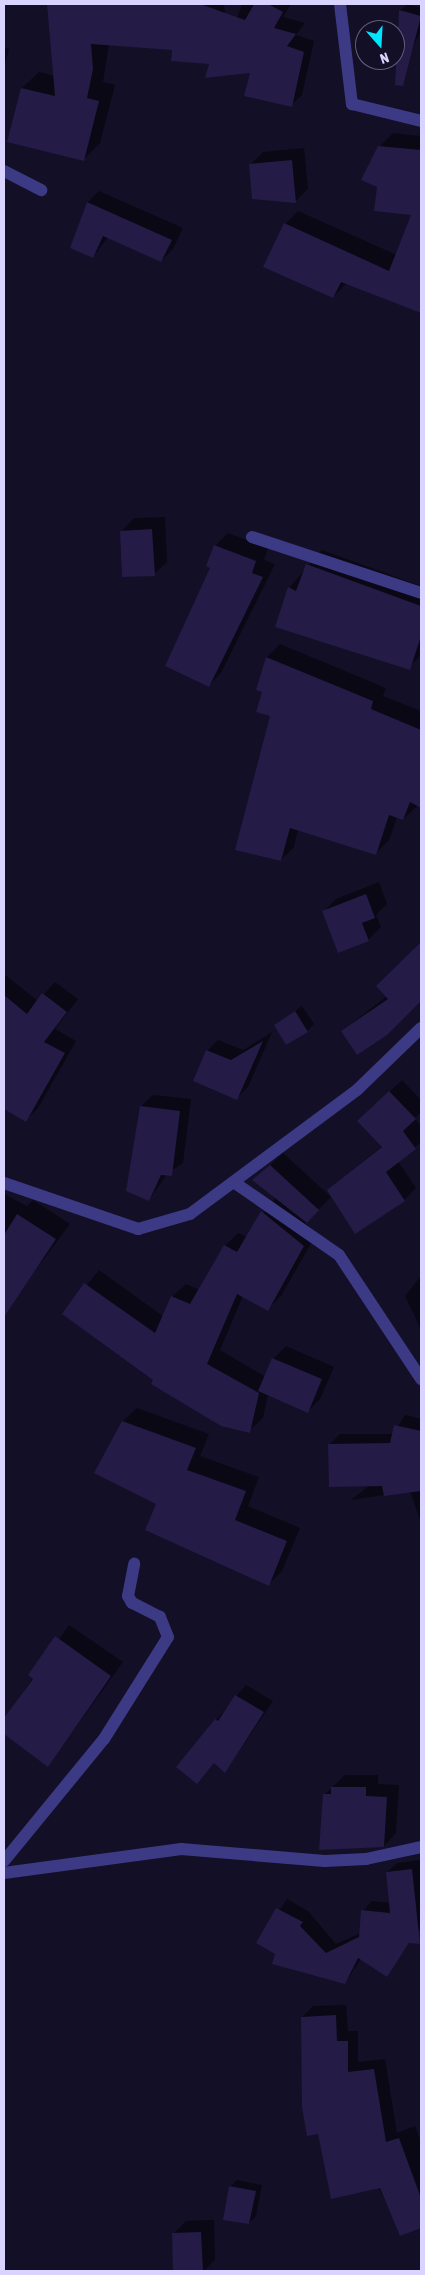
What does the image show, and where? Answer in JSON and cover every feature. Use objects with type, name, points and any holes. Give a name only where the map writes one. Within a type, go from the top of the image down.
[{"type":"street","points":[[340,4],[352,104],[421,121]]},
{"type":"street","points":[[4,171],[42,190]]},
{"type":"street","points":[[252,537],[421,593]]},
{"type":"street","points":[[4,1183],[138,1229],[190,1214],[235,1183],[357,1090],[420,1034]]},
{"type":"street","points":[[235,1183],[339,1255],[421,1379]]},
{"type":"street","points":[[4,1861],[104,1739],[168,1637],[160,1617],[132,1604],[128,1596],[134,1564]]},
{"type":"street","points":[[4,1873],[181,1849],[325,1861],[366,1859],[421,1847]]},
{"type":"building","points":[[47,4],[200,4],[245,20],[254,4],[268,4],[283,12],[274,28],[296,34],[287,46],[304,52],[292,107],[244,96],[250,73],[205,78],[209,64],[171,61],[172,50],[91,44],[93,69],[87,98],[99,101],[84,161],[7,142],[21,88],[55,96]]},
{"type":"building","points":[[399,10],[421,16],[403,86],[395,85],[396,70],[405,70],[405,20],[398,20]]},
{"type":"building","points":[[378,146],[421,150],[421,313],[341,282],[333,298],[263,267],[284,223],[389,271],[411,215],[374,211],[377,187],[361,180]]},
{"type":"building","points":[[292,160],[296,203],[252,199],[249,164]]},
{"type":"building","points":[[87,202],[172,240],[161,262],[103,236],[93,258],[70,248]]},
{"type":"building","points":[[152,529],[155,576],[122,577],[120,531]]},
{"type":"building","points":[[214,545],[256,561],[252,573],[263,577],[209,687],[165,666],[210,568],[206,566]]},
{"type":"building","points":[[306,564],[421,606],[421,636],[410,670],[275,627],[288,587],[296,591]]},
{"type":"building","points":[[266,657],[373,701],[371,709],[421,730],[421,808],[410,802],[403,820],[389,815],[376,855],[290,828],[281,861],[235,850],[270,716],[256,712],[262,692],[256,690]]},
{"type":"building","points":[[366,894],[375,918],[362,923],[369,941],[338,953],[322,911]]},
{"type":"building","points":[[421,942],[421,1001],[387,1035],[357,1055],[341,1031],[388,999],[376,986]]},
{"type":"building","points":[[42,993],[67,1012],[44,1042],[65,1053],[26,1122],[4,1109],[4,995],[27,1014]]},
{"type":"building","points":[[295,1011],[308,1032],[286,1045],[274,1025]]},
{"type":"building","points":[[263,1041],[237,1100],[193,1081],[206,1050],[231,1060]]},
{"type":"building","points":[[389,1091],[416,1119],[403,1131],[416,1149],[386,1172],[405,1201],[355,1234],[327,1190],[382,1147],[357,1121]]},
{"type":"building","points":[[140,1106],[180,1111],[172,1176],[161,1175],[149,1201],[126,1191]]},
{"type":"building","points":[[270,1165],[319,1210],[307,1223],[252,1180]]},
{"type":"building","points":[[261,1211],[304,1246],[268,1311],[237,1294],[207,1364],[259,1393],[250,1433],[221,1426],[151,1384],[153,1380],[62,1314],[84,1283],[155,1333],[171,1296],[190,1304],[224,1245],[237,1252]]},
{"type":"building","points":[[17,1214],[56,1239],[4,1317],[4,1235]]},
{"type":"building","points":[[272,1358],[322,1379],[308,1413],[258,1391]]},
{"type":"building","points":[[122,1421],[196,1448],[187,1470],[246,1491],[235,1520],[287,1541],[269,1586],[145,1530],[156,1504],[94,1473]]},
{"type":"building","points":[[394,1425],[421,1431],[421,1491],[384,1496],[382,1486],[329,1487],[328,1444],[390,1443]]},
{"type":"building","points":[[55,1636],[111,1676],[48,1767],[4,1734],[4,1718],[33,1679],[28,1675]]},
{"type":"building","points":[[235,1695],[264,1712],[225,1773],[214,1763],[197,1784],[176,1767],[215,1719],[218,1721]]},
{"type":"building","points":[[331,1787],[366,1787],[366,1796],[387,1797],[384,1847],[319,1850],[323,1794],[331,1794]]},
{"type":"building","points":[[412,1869],[420,1944],[409,1943],[387,1977],[358,1958],[345,1984],[272,1964],[275,1954],[256,1943],[276,1908],[303,1922],[300,1926],[326,1953],[359,1937],[361,1910],[390,1913],[386,1872]]},
{"type":"building","points":[[336,2015],[337,2041],[348,2041],[348,2072],[374,2069],[386,2142],[399,2138],[421,2198],[421,2228],[400,2236],[380,2188],[331,2199],[318,2134],[307,2136],[302,2107],[301,2017]]},
{"type":"building","points":[[229,2186],[256,2191],[249,2224],[223,2220]]},
{"type":"building","points":[[201,2232],[203,2271],[173,2271],[172,2233]]}]
